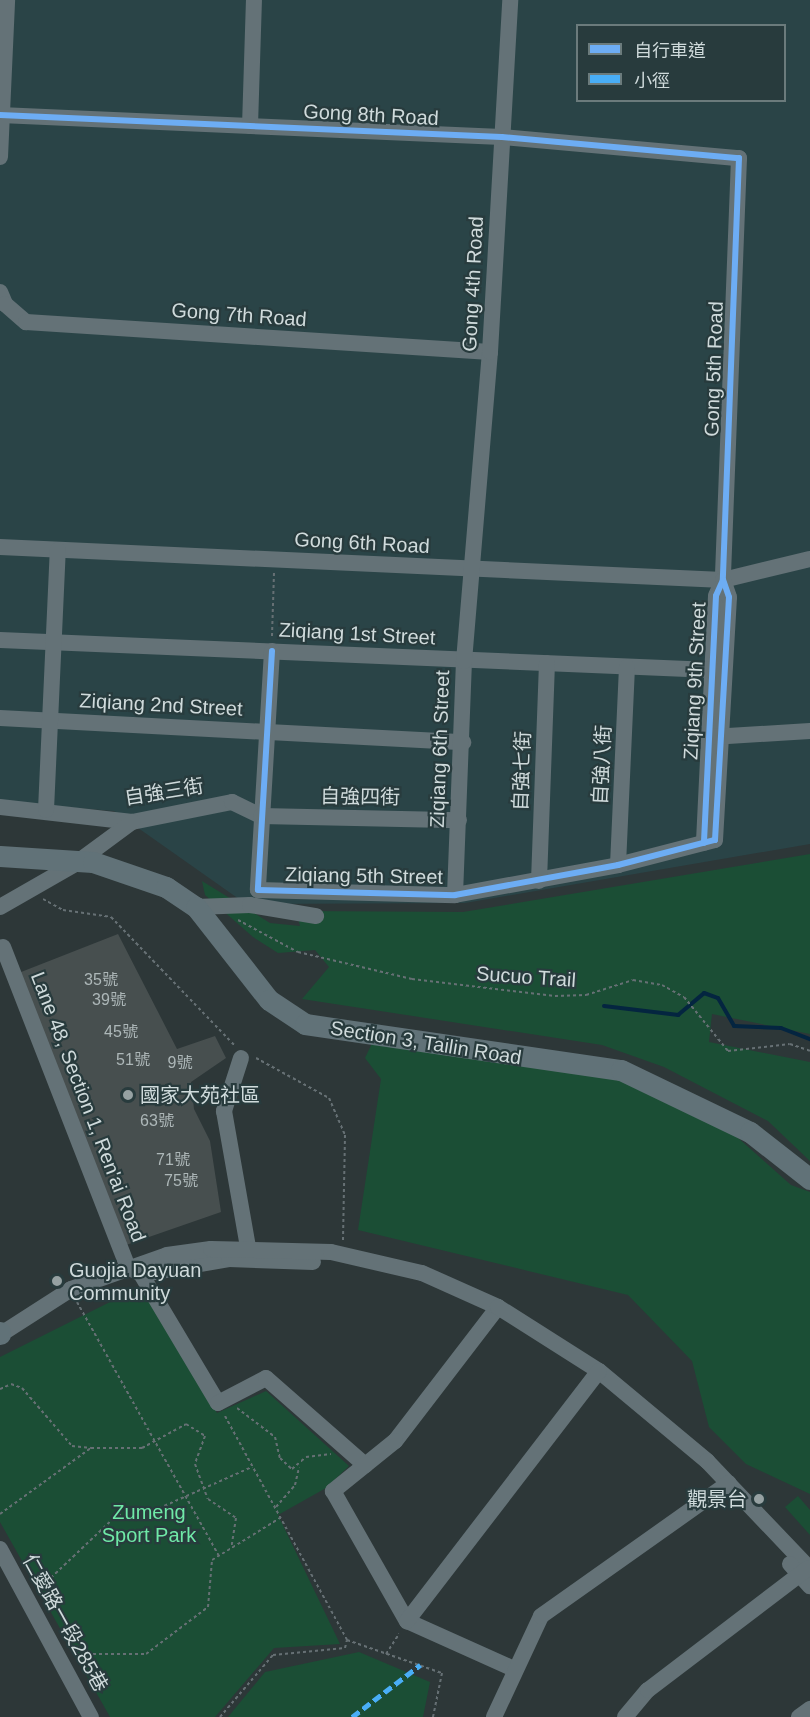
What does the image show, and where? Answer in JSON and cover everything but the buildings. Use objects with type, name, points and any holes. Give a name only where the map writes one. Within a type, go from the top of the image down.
[{"type":"main road","name":"Section 3, Tailin Road","points":[[0,856],[75,864],[113,865],[166,887],[196,907],[286,1016],[305,1024],[621,1070],[750,1131],[810,1179]]},
{"type":"street","points":[[0,157],[7,0]]},
{"type":"street","points":[[250,126],[254,0]]},
{"type":"street","name":"Gong 4th Road","points":[[473,569],[490,351],[510,0]]},
{"type":"street","name":"Gong 8th Road","points":[[1,115],[502,137],[739,159]]},
{"type":"street","name":"Gong 5th Road","points":[[723,580],[739,159]]},
{"type":"street","name":"Gong 7th Road","points":[[0,292],[5,304],[26,322],[490,351]]},
{"type":"street","name":"Gong 6th Road","points":[[0,547],[723,580],[810,559]]},
{"type":"street","points":[[46,810],[58,550]]},
{"type":"street","name":"Ziqiang 6th Street","points":[[455,895],[464,742],[464,661],[473,569]]},
{"type":"street","name":"Ziqiang 9th Street","points":[[715,736],[711,670],[716,596],[723,580]]},
{"type":"street","name":"Ziqiang 9th Street","points":[[704,843],[729,597],[723,580]]},
{"type":"street","name":"Ziqiang 1st Street","points":[[0,640],[711,670]]},
{"type":"street","name":"Ziqiang 5th Street","points":[[272,651],[258,890],[455,895],[618,865],[704,843]]},
{"type":"street","name":"自強七街","points":[[539,881],[547,663]]},
{"type":"street","name":"自強八街","points":[[618,865],[627,667]]},
{"type":"street","name":"Ziqiang 2nd Street","points":[[0,718],[464,742]]},
{"type":"street","points":[[715,736],[810,731]]},
{"type":"street","name":"自強三街","points":[[0,807],[46,810],[132,822],[232,802],[261,816]]},
{"type":"street","name":"自強四街","points":[[261,816],[459,820]]},
{"type":"street","points":[[0,907],[75,864],[132,822]]},
{"type":"street","points":[[196,907],[220,910],[250,905],[316,916]]},
{"type":"street","name":"Lane 48, Section 1, Ren'ai Road","points":[[3,947],[134,1271],[222,1401]]},
{"type":"street","points":[[239,1052],[224,1112],[248,1247]]},
{"type":"street","points":[[0,1333],[167,1256],[248,1247],[342,1254],[422,1273],[495,1311],[596,1376],[725,1486],[807,1574],[648,1690],[625,1717]]},
{"type":"street","points":[[0,1333],[71,1289],[134,1271],[229,1259],[323,1263],[404,1279],[495,1311]]},
{"type":"street","points":[[495,1311],[422,1410],[333,1491],[407,1621],[514,1669]]},
{"type":"street","points":[[407,1621],[596,1376]]},
{"type":"street","points":[[222,1401],[266,1378],[364,1465]]},
{"type":"street","points":[[494,1717],[514,1669],[541,1616],[725,1486]]},
{"type":"street","name":"仁愛路一段285巷","points":[[0,1549],[91,1717]]},
{"type":"street","points":[[799,1717],[810,1709]]},
{"type":"path","points":[[272,651],[274,560]]},
{"type":"path","points":[[27,891],[63,910],[111,917],[239,1052],[328,1098],[345,1135],[342,1254]]},
{"type":"path","points":[[75,1299],[219,1556]]},
{"type":"path","points":[[0,1389],[11,1384],[22,1388],[72,1446],[123,1450],[154,1442],[186,1424],[205,1436],[195,1464],[204,1488],[220,1511],[236,1518],[231,1548]]},
{"type":"path","points":[[222,1401],[252,1467],[347,1640],[442,1673],[433,1717]]},
{"type":"path","points":[[222,1401],[275,1437],[280,1458],[292,1469],[299,1467]]},
{"type":"path","points":[[275,1508],[295,1485],[299,1467],[306,1457],[327,1457],[342,1445]]},
{"type":"path","points":[[0,1514],[91,1448]]},
{"type":"path","points":[[27,1600],[118,1514],[137,1518],[252,1467]]},
{"type":"path","points":[[57,1655],[146,1654],[208,1607],[212,1560],[280,1518]]},
{"type":"path","points":[[386,1654],[407,1621]]},
{"type":"path","points":[[220,1717],[273,1655],[345,1648],[347,1640]]},
{"type":"shaded area","points":[[0,0],[810,0],[810,844],[465,903],[246,904],[114,811],[0,802]]},
{"type":"green space","points":[[810,854],[810,1034],[712,1014],[709,1042],[810,1062],[810,1161],[768,1121],[664,1067],[602,1045],[302,999],[329,967],[315,950],[278,953],[253,937],[205,895],[202,881],[270,923],[300,926],[296,911],[463,912]]},
{"type":"green space","points":[[375,1037],[616,1075],[728,1129],[791,1185],[810,1192],[810,1494],[746,1464],[709,1427],[692,1361],[628,1295],[358,1230],[381,1079],[365,1058]]},
{"type":"green space","name":"Zumeng Sport Park","points":[[142,1286],[217,1413],[266,1391],[349,1466],[326,1488],[278,1515],[340,1644],[274,1648],[215,1717],[110,1717],[0,1522],[0,1357]]},
{"type":"green space","points":[[798,1496],[810,1510],[810,1535],[785,1507]]},
{"type":"green space","points":[[359,1652],[430,1682],[423,1717],[228,1717],[265,1672]]},
{"type":"waterway","points":[[604,1006],[678,1015],[704,993],[718,998],[734,1026],[781,1028],[810,1039]]},
{"type":"marked path","points":[[352,1717],[420,1665]]},
{"type":"cycle path","points":[[0,115],[502,137],[739,158],[723,580],[716,596],[704,843]]},
{"type":"cycle path","points":[[272,651],[258,890],[455,895],[618,865],[715,840],[729,597],[723,580]]},
{"type":"place","name":"國家大苑社區","points":[[128,1095]]},
{"type":"place","name":"Guojia Dayuan Community","points":[[57,1281]]},
{"type":"place","name":"觀景台","points":[[759,1499]]}]
